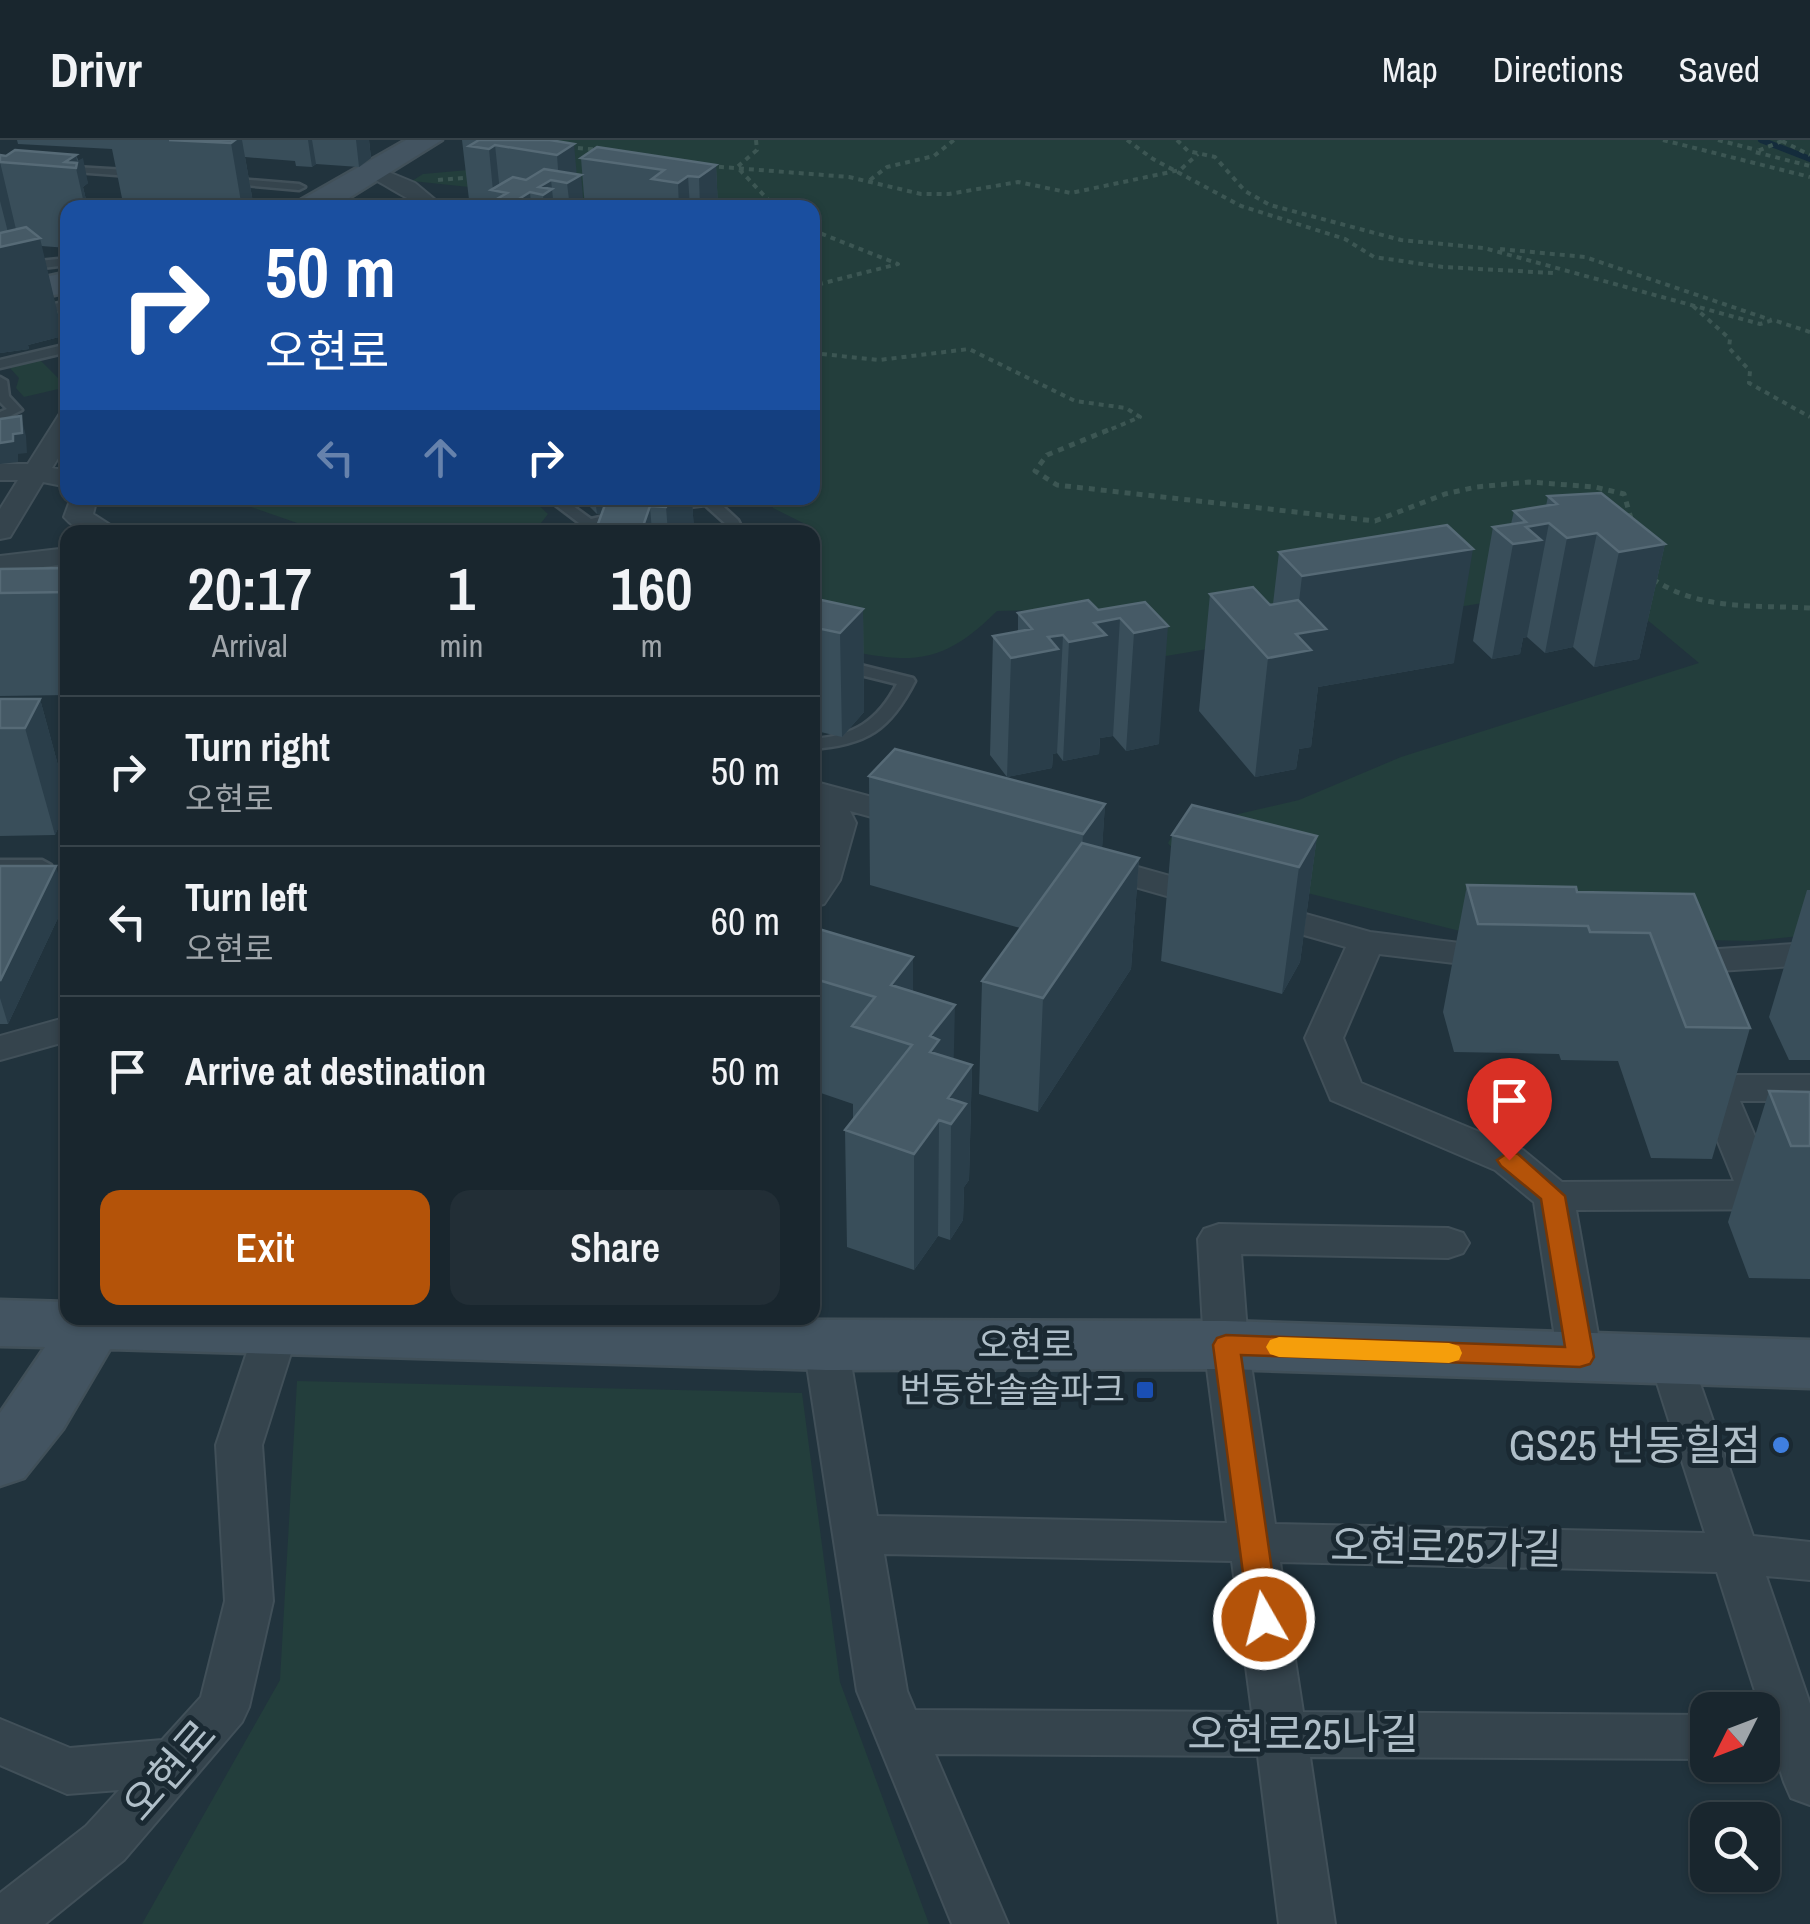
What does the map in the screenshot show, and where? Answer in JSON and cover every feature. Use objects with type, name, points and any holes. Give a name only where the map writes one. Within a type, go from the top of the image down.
[{"type":"street","points":[[305,197],[374,172],[427,140]]},
{"type":"street","points":[[374,172],[408,186],[425,200]]},
{"type":"street","points":[[0,298],[60,297]]},
{"type":"street","points":[[0,532],[34,472],[36,432]]},
{"type":"street","points":[[0,472],[34,472],[60,477]]},
{"type":"street","points":[[82,505],[78,517],[93,525]]},
{"type":"street","points":[[0,564],[60,557]]},
{"type":"street","points":[[820,793],[958,830]]},
{"type":"street","points":[[820,794],[839,823],[820,883]]},
{"type":"street","points":[[1052,854],[1260,908],[1366,942],[1536,963]]},
{"type":"street","points":[[1366,942],[1324,1038],[1345,1091],[1509,1160],[1553,1196],[1810,1195]]},
{"type":"street","points":[[1648,964],[1810,954]]},
{"type":"street","points":[[0,1048],[60,1031]]},
{"type":"street","points":[[1759,1194],[1715,1088],[1805,1099]]},
{"type":"street","points":[[1553,1196],[1580,1357]]},
{"type":"street","points":[[1307,1924],[1226,1345],[1219,1239],[1448,1243]]},
{"type":"street","name":"오현로","points":[[0,1323],[60,1322]]},
{"type":"street","points":[[0,1460],[40,1410],[90,1325]]},
{"type":"street","name":"오현로","points":[[153,1325],[276,1331],[539,1328],[826,1346],[1226,1345],[1810,1364]]},
{"type":"street","name":"오현로","points":[[2,1924],[105,1843],[224,1707],[249,1601],[239,1446],[276,1331]]},
{"type":"street","points":[[826,1346],[882,1692],[980,1924]]},
{"type":"street","points":[[1672,1361],[1736,1553],[1794,1749]]},
{"type":"street","name":"오현로25가길","points":[[856,1534],[1736,1553],[1810,1560]]},
{"type":"street","name":"오현로25나길","points":[[898,1732],[1690,1737]]},
{"type":"street","points":[[0,1741],[68,1771],[176,1762]]},
{"type":"lane","points":[[56,168],[150,175]]},
{"type":"lane","points":[[206,179],[305,197]]},
{"type":"lane","points":[[0,268],[36,268],[60,262]]},
{"type":"lane","points":[[0,321],[60,297]]},
{"type":"lane","points":[[0,364],[60,350]]},
{"type":"lane","points":[[0,381],[3,397],[14,410],[0,416]]},
{"type":"lane","points":[[563,505],[590,525]]},
{"type":"lane","points":[[603,525],[646,510],[677,505]]},
{"type":"lane","points":[[713,505],[734,525]]},
{"type":"lane","points":[[820,660],[907,681],[875,730],[858,738],[820,743]]},
{"type":"lane","points":[[0,865],[42,865]]},
{"type":"path","points":[[738,168],[756,150],[756,140]]},
{"type":"path","points":[[869,180],[887,167],[934,156],[954,140]]},
{"type":"path","points":[[1127,140],[1152,159],[1180,170],[1193,182],[1241,206],[1346,239],[1384,259],[1495,272],[1570,274]]},
{"type":"path","points":[[1177,140],[1188,151],[1215,157],[1245,191],[1270,205],[1401,240],[1585,257],[1810,332]]},
{"type":"path","points":[[1664,140],[1810,177]]},
{"type":"path","points":[[1718,140],[1810,166]]},
{"type":"path","points":[[1758,151],[1782,141],[1810,155]]},
{"type":"path","points":[[560,146],[612,152]]},
{"type":"path","points":[[708,166],[869,180],[921,194],[949,194],[1018,182],[1072,193],[1136,183],[1180,170],[1198,154]]},
{"type":"path","points":[[738,168],[768,200]]},
{"type":"path","points":[[457,176],[484,177]]},
{"type":"path","points":[[820,233],[898,264],[820,284]]},
{"type":"path","points":[[1484,248],[1760,324],[1772,320]]},
{"type":"path","points":[[1692,305],[1730,339],[1730,348],[1750,371],[1749,384],[1810,417]]},
{"type":"path","points":[[820,354],[879,360],[969,349],[1075,401],[1126,408],[1140,417],[1048,455],[1035,471],[1057,485],[1376,522],[1445,494],[1476,487],[1546,484],[1624,494],[1633,524]]},
{"type":"path","points":[[1648,574],[1670,594],[1722,604],[1810,608]]},
{"type":"green space","points":[[506,140],[1810,140],[1810,935],[1752,941],[1476,935],[1183,862],[1168,843],[1177,828],[1299,800],[1401,757],[1699,663],[1603,583],[1148,659],[1077,609],[997,611],[953,646],[913,658],[820,646],[820,525],[805,525],[772,505],[820,505],[820,200],[507,200],[469,187],[412,181],[423,174],[468,170]]},
{"type":"green space","points":[[39,359],[60,380],[60,389],[24,397],[16,388],[19,378],[10,368]]},
{"type":"green space","points":[[248,505],[538,505],[548,514],[539,525],[303,525]]},
{"type":"green space","points":[[297,1381],[802,1393],[840,1682],[929,1924],[142,1924],[280,1680]]},
{"type":"building","points":[[169,140],[235,140],[231,143]]},
{"type":"building","points":[[479,140],[574,144],[557,155],[495,145],[489,149],[469,146]]},
{"type":"building","points":[[597,147],[716,165],[699,177],[688,176],[678,183],[652,179],[664,170],[581,158]]},
{"type":"building","points":[[15,150],[76,155],[65,162],[77,163],[76,168],[0,162],[0,155]]},
{"type":"building","points":[[544,169],[581,175],[567,183],[551,180],[539,187],[552,189],[543,195],[530,192],[519,199],[527,200],[495,200],[507,193],[491,190],[513,177],[526,180]]},
{"type":"building","points":[[26,227],[40,238],[0,247],[0,233]]},
{"type":"building","points":[[21,416],[22,433],[13,434],[13,441],[0,443],[0,419]]},
{"type":"building","points":[[1601,493],[1665,544],[1619,552],[1597,533],[1567,538],[1549,523],[1526,527],[1541,540],[1513,544],[1493,527],[1526,522],[1514,511],[1557,504],[1548,496]]},
{"type":"building","points":[[605,505],[667,505],[650,506],[643,525],[598,525]]},
{"type":"building","points":[[1447,525],[1473,549],[1302,576],[1279,552]]},
{"type":"building","points":[[60,568],[60,592],[0,593],[0,569]]},
{"type":"building","points":[[1253,587],[1270,605],[1298,600],[1326,629],[1296,634],[1311,650],[1268,658],[1210,594]]},
{"type":"building","points":[[820,600],[863,609],[840,633],[820,629]]},
{"type":"building","points":[[1088,600],[1098,610],[1145,602],[1168,626],[1134,633],[1120,618],[1094,623],[1106,635],[1069,642],[1063,635],[1048,637],[1058,649],[1011,658],[993,636],[1032,629],[1018,613]]},
{"type":"building","points":[[0,699],[40,699],[25,728],[0,728]]},
{"type":"building","points":[[895,749],[1105,804],[1083,834],[869,776]]},
{"type":"building","points":[[1192,805],[1317,836],[1299,867],[1172,835]]},
{"type":"building","points":[[1082,843],[1139,858],[1043,998],[982,981]]},
{"type":"building","points":[[0,866],[56,866],[0,981]]},
{"type":"building","points":[[1467,885],[1694,894],[1750,1028],[1686,1027],[1650,933],[1590,932],[1588,926],[1478,924]]},
{"type":"building","points":[[820,929],[913,957],[891,985],[955,1005],[930,1036],[939,1040],[930,1052],[972,1065],[948,1098],[966,1104],[951,1124],[939,1120],[914,1154],[845,1130],[912,1045],[852,1026],[875,997],[820,980]]},
{"type":"building","points":[[1769,1091],[1810,1092],[1810,1146],[1791,1146]]},
{"type":"waterway","points":[[1761,140],[1810,159]]},
{"type":"slow traffic","points":[[1279,1347],[1449,1353]]},
{"type":"place","name":"번동한솔솔파크","points":[[1145,1390]]},
{"type":"place","name":"GS25 번동힐점","points":[[1781,1445]]},
{"type":"route","points":[[1264,1619],[1226,1345],[1580,1357],[1553,1196],[1509,1160]]}]
